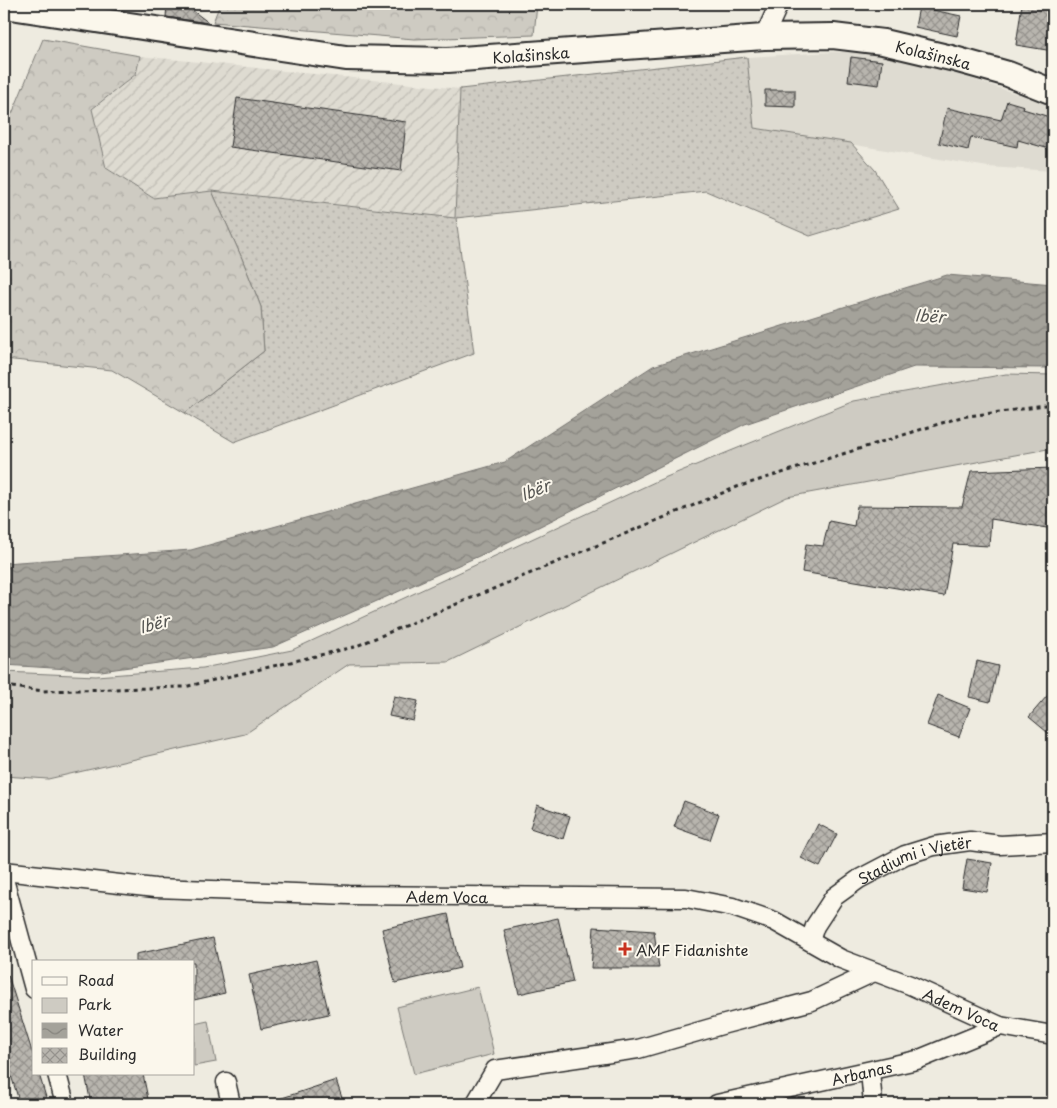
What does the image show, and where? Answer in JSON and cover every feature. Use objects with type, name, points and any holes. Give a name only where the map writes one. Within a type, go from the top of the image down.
[{"type":"main road","name":"Kolašinska","points":[[4,6],[346,58],[448,60],[764,37],[834,36],[883,42],[951,58],[1008,74],[1053,92]]},
{"type":"street","points":[[764,37],[779,4]]},
{"type":"street","name":"Stadiumi i Vjetër","points":[[810,942],[815,926],[834,897],[860,879],[905,855],[934,846],[970,841],[1000,845],[1053,842]]},
{"type":"street","name":"Adem Voca","points":[[4,870],[155,888],[349,894],[686,898],[734,907],[774,921],[840,959],[910,986],[1000,1026],[1053,1035]]},
{"type":"street","points":[[4,879],[32,982]]},
{"type":"street","points":[[475,1104],[495,1070],[645,1047],[812,1001],[874,972]]},
{"type":"street","name":"Arbanas","points":[[717,1104],[918,1060],[1000,1026]]},
{"type":"street","points":[[870,1071],[873,1104]]},
{"type":"street","points":[[58,1076],[65,1104]]},
{"type":"street","points":[[226,1082],[231,1104]]},
{"type":"path","points":[[4,686],[43,691],[184,687],[354,647],[737,486],[961,418],[1053,405]]},
{"type":"shaded area","points":[[832,52],[892,52],[1053,106],[1053,171],[988,167],[753,128],[747,57]]},
{"type":"shaded area","points":[[140,56],[460,89],[455,218],[212,191],[153,198],[106,168],[92,109],[136,74]]},
{"type":"green space","points":[[220,4],[537,4],[534,35],[414,39],[213,22]]},
{"type":"green space","points":[[43,39],[140,56],[136,74],[92,109],[106,168],[153,198],[212,191],[261,307],[264,351],[185,413],[112,370],[4,359],[4,116],[12,114]]},
{"type":"green space","points":[[747,57],[754,128],[851,143],[875,170],[899,209],[810,236],[706,191],[456,218],[474,353],[234,442],[185,413],[264,351],[261,307],[212,191],[455,218],[460,89]]},
{"type":"green space","points":[[1006,374],[1053,375],[1053,448],[787,497],[448,662],[349,664],[245,734],[48,779],[4,776],[4,672],[96,676],[203,668],[292,650],[659,480],[854,401]]},
{"type":"green space","points":[[478,987],[494,1054],[414,1074],[397,1007]]},
{"type":"green space","points":[[208,1021],[216,1062],[195,1066],[195,1024]]},
{"type":"water","name":"Ibër","points":[[947,275],[1053,284],[1053,368],[914,367],[745,424],[488,552],[273,647],[101,671],[4,665],[4,563],[191,550],[505,462],[653,366]]},
{"type":"building","points":[[167,4],[184,4],[209,23],[166,17]]},
{"type":"building","points":[[1022,4],[1053,4],[1053,51],[1016,45]]},
{"type":"building","points":[[919,7],[961,16],[957,36],[915,27]]},
{"type":"building","points":[[851,57],[882,61],[879,85],[848,81]]},
{"type":"building","points":[[765,90],[795,90],[795,107],[765,106]]},
{"type":"building","points":[[237,98],[406,122],[401,171],[230,147]]},
{"type":"building","points":[[1007,101],[1024,106],[1023,109],[1053,118],[1053,150],[1018,140],[1017,147],[971,137],[968,150],[939,143],[947,108],[1001,120]]},
{"type":"building","points":[[1053,468],[1053,529],[991,519],[989,546],[953,544],[944,596],[802,572],[806,544],[823,546],[829,521],[854,526],[857,506],[962,507],[971,471]]},
{"type":"building","points":[[977,661],[998,666],[990,702],[969,697]]},
{"type":"building","points":[[1053,689],[1053,737],[1029,717]]},
{"type":"building","points":[[938,695],[970,708],[959,737],[927,725]]},
{"type":"building","points":[[394,696],[418,701],[413,721],[389,716]]},
{"type":"building","points":[[684,801],[719,814],[710,840],[674,827]]},
{"type":"building","points":[[537,805],[570,816],[563,839],[530,828]]},
{"type":"building","points":[[818,824],[837,834],[820,867],[801,858]]},
{"type":"building","points":[[967,859],[992,863],[987,892],[962,888]]},
{"type":"building","points":[[448,914],[460,968],[395,983],[382,929]]},
{"type":"building","points":[[558,918],[573,982],[519,994],[504,930]]},
{"type":"building","name":"AMF Fidanishte","points":[[594,927],[654,931],[659,968],[591,968]]},
{"type":"building","points":[[213,938],[225,993],[195,1000],[195,960],[136,960],[136,954]]},
{"type":"building","points":[[316,960],[329,1014],[261,1029],[249,975]]},
{"type":"building","points":[[8,975],[32,1052],[32,1076],[40,1076],[48,1104],[20,1104],[4,1053],[4,976]]},
{"type":"building","points":[[85,1076],[143,1076],[149,1104],[91,1104]]},
{"type":"building","points":[[336,1080],[344,1104],[273,1104],[273,1101]]},
{"type":"place","name":"AMF Fidanishte","points":[[625,949]]}]
